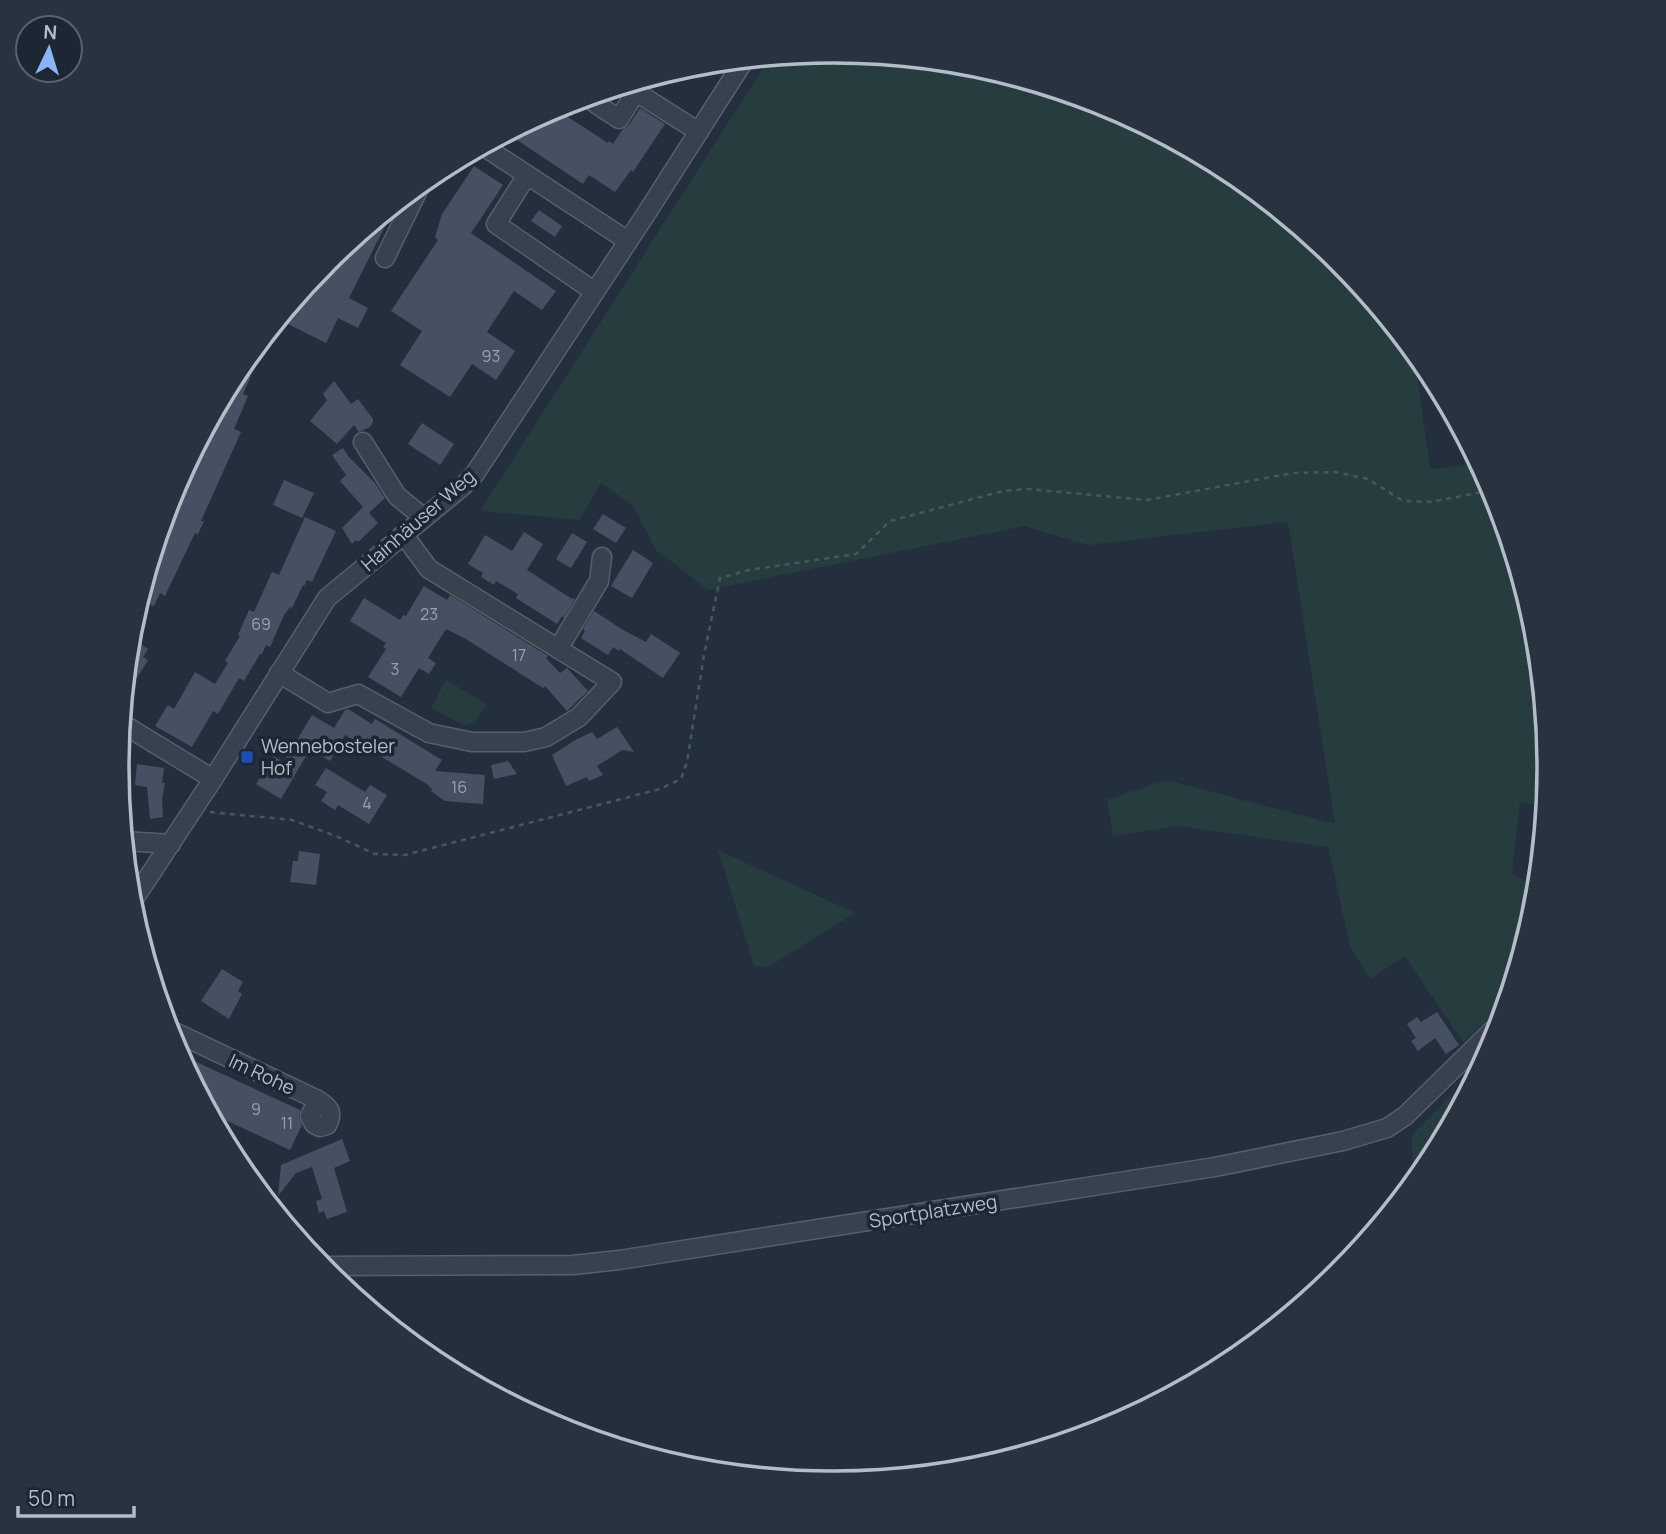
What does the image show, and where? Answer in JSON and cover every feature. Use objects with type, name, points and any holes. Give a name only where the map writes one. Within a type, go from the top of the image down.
[{"type":"street","name":"Hainhäuser Weg","points":[[140,890],[327,598],[474,475],[739,69]]},
{"type":"street","points":[[596,104],[619,119],[636,92],[699,132]]},
{"type":"street","points":[[492,152],[628,241]]},
{"type":"street","points":[[527,175],[496,224],[595,292]]},
{"type":"street","points":[[385,258],[412,203]]},
{"type":"street","points":[[363,442],[397,496],[424,517]]},
{"type":"street","points":[[279,673],[328,703],[358,694],[429,733],[472,742],[524,742],[546,737],[579,717],[612,682],[429,569],[403,534]]},
{"type":"street","points":[[558,649],[598,581],[602,556]]},
{"type":"street","points":[[131,729],[213,779]]},
{"type":"street","points":[[134,842],[171,845]]},
{"type":"street","name":"Im Rohe","points":[[183,1036],[318,1100]]},
{"type":"street","name":"Sportplatzweg","points":[[336,1266],[573,1265],[619,1260],[1215,1167],[1343,1141],[1387,1128],[1405,1116],[1480,1043]]},
{"type":"path","points":[[193,810],[292,820],[375,854],[405,855],[660,789],[681,779],[687,762],[720,579],[749,570],[856,554],[890,520],[1003,491],[1028,489],[1147,500],[1293,473],[1335,472],[1368,479],[1403,501],[1431,502],[1480,492]]},
{"type":"green space","points":[[833,63],[879,65],[970,77],[1059,100],[1144,136],[1185,157],[1262,208],[1331,269],[1362,303],[1392,338],[1417,375],[1430,469],[1468,465],[1500,541],[1513,585],[1531,675],[1537,767],[1535,804],[1520,802],[1512,873],[1527,882],[1523,904],[1513,949],[1490,1018],[1463,1042],[1405,956],[1370,979],[1350,946],[1328,847],[1178,826],[1113,836],[1107,800],[1167,780],[1335,824],[1288,522],[1088,545],[1024,526],[708,590],[656,550],[633,506],[601,483],[579,520],[480,511],[764,67]]},
{"type":"green space","points":[[446,680],[487,704],[475,722],[463,725],[431,708]]},
{"type":"green space","points":[[718,850],[855,913],[768,967],[754,966]]},
{"type":"green space","points":[[1459,1087],[1443,1119],[1413,1166],[1412,1135]]},
{"type":"building","points":[[640,108],[665,124],[633,172],[631,170],[615,192],[589,175],[583,184],[516,139],[566,116],[613,144]]},
{"type":"building","points":[[474,166],[503,185],[471,233],[556,291],[542,310],[514,291],[487,332],[515,351],[496,380],[472,364],[450,397],[400,365],[422,331],[391,311],[438,240],[435,237],[442,214]]},
{"type":"building","points":[[539,210],[562,226],[555,237],[531,221]]},
{"type":"building","points":[[386,223],[349,298],[368,308],[358,328],[338,318],[326,343],[287,323],[335,269]]},
{"type":"building","points":[[249,375],[251,376],[243,394],[248,396],[234,429],[241,432],[201,521],[204,521],[198,534],[195,533],[165,596],[160,593],[154,606],[149,604],[153,585],[183,498],[223,415]]},
{"type":"building","points":[[334,381],[351,404],[358,399],[373,419],[370,427],[359,432],[354,425],[337,444],[310,421],[327,400],[323,394]]},
{"type":"building","points":[[422,423],[454,444],[440,465],[408,444]]},
{"type":"building","points":[[343,448],[385,498],[369,513],[378,523],[358,542],[356,540],[352,544],[342,528],[363,507],[340,481],[346,475],[332,455]]},
{"type":"building","points":[[284,480],[314,493],[302,518],[273,505]]},
{"type":"building","points":[[603,514],[626,528],[616,543],[593,529]]},
{"type":"building","points":[[305,517],[336,531],[312,582],[307,580],[303,585],[292,608],[284,615],[270,647],[266,645],[244,681],[239,678],[218,714],[213,711],[192,747],[155,726],[168,705],[174,709],[195,672],[215,684],[228,663],[225,661],[240,636],[238,635],[249,610],[254,612],[272,572],[279,575]]},
{"type":"building","points":[[524,532],[543,544],[527,570],[575,599],[564,618],[562,616],[557,624],[516,598],[518,594],[496,581],[494,585],[481,577],[483,573],[468,564],[485,535],[512,551]]},
{"type":"building","points":[[572,533],[587,542],[571,568],[556,559]]},
{"type":"building","points":[[633,550],[653,563],[632,598],[611,586]]},
{"type":"building","points":[[424,586],[447,600],[450,595],[548,656],[546,658],[560,673],[567,668],[588,691],[567,711],[545,686],[543,688],[446,629],[428,658],[436,663],[429,674],[419,668],[401,697],[368,677],[386,649],[383,647],[386,643],[350,621],[364,598],[400,620],[403,615],[406,616]]},
{"type":"building","points":[[594,611],[646,642],[651,634],[680,653],[663,678],[620,649],[619,651],[613,647],[608,655],[581,638],[585,631],[583,629]]},
{"type":"building","points":[[141,644],[148,649],[143,657],[148,660],[137,678],[135,675]]},
{"type":"building","points":[[348,709],[372,724],[375,719],[442,760],[435,771],[485,775],[483,804],[445,801],[431,791],[427,784],[345,735],[330,761],[310,749],[281,799],[256,784],[273,756],[284,762],[312,715],[334,728]]},
{"type":"building","points":[[617,727],[634,752],[622,750],[597,766],[603,775],[589,781],[587,777],[566,786],[552,755],[592,732],[597,739]]},
{"type":"building","points":[[508,761],[517,774],[494,779],[491,765]]},
{"type":"building","points":[[137,764],[164,768],[163,817],[150,819],[147,787],[135,785]]},
{"type":"building","points":[[326,768],[365,792],[370,785],[387,795],[369,824],[338,805],[335,810],[321,801],[327,792],[315,785]]},
{"type":"building","points":[[299,851],[320,854],[316,885],[290,882],[293,861],[298,861]]},
{"type":"building","points":[[222,969],[243,982],[238,991],[242,994],[229,1019],[201,1001]]},
{"type":"building","points":[[1437,1012],[1459,1045],[1446,1054],[1435,1038],[1418,1051],[1411,1041],[1416,1038],[1407,1024],[1417,1017],[1421,1022]]},
{"type":"building","points":[[194,1061],[300,1110],[302,1125],[290,1150],[223,1119]]},
{"type":"building","points":[[342,1139],[350,1161],[334,1168],[347,1212],[327,1219],[324,1211],[319,1213],[316,1201],[322,1199],[312,1167],[296,1173],[278,1196],[281,1165]]},
{"type":"place","name":"Wennebosteler Hof","points":[[247,757]]}]
